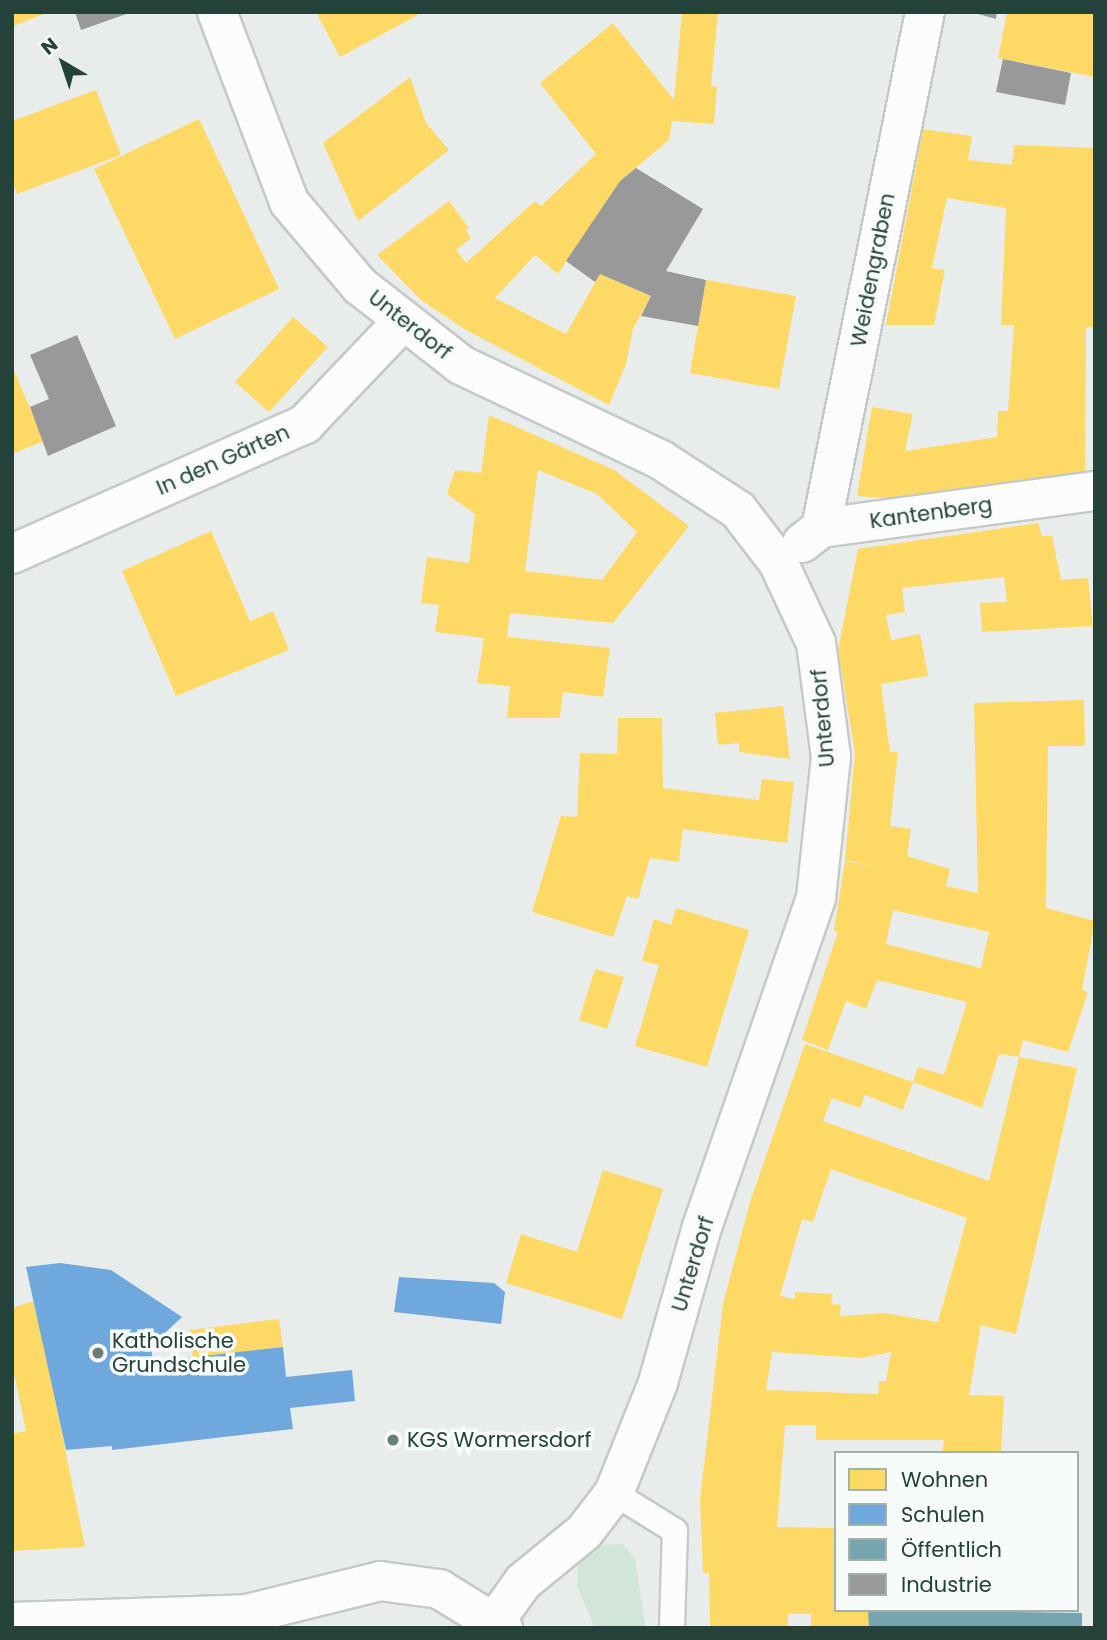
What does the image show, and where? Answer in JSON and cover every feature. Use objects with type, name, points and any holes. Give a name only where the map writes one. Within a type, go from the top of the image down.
[{"type":"street","name":"Unterdorf","points":[[217,12],[289,202],[360,286],[461,365],[661,460],[738,510],[778,562],[816,643],[831,757],[816,898],[702,1227],[658,1383],[614,1493],[584,1532],[523,1582],[499,1624]]},
{"type":"street","name":"Weidengraben","points":[[821,528],[925,12]]},
{"type":"street","name":"In den Gärten","points":[[12,554],[305,424],[403,321]]},
{"type":"street","name":"Kantenberg","points":[[821,528],[1095,491]]},
{"type":"street","points":[[778,562],[821,528]]},
{"type":"street","points":[[12,1622],[247,1614],[380,1581],[439,1589],[499,1624]]},
{"type":"lane","points":[[614,1493],[675,1531],[672,1628]]},
{"type":"green space","points":[[623,1544],[635,1559],[646,1628],[595,1628],[577,1586],[578,1566],[582,1558],[603,1545]]},
{"type":"building: Wohnen","points":[[12,12],[49,12],[12,27]]},
{"type":"building: Wohnen","points":[[316,12],[417,12],[418,15],[340,57]]},
{"type":"building: Wohnen","points":[[682,12],[718,12],[711,86],[717,87],[714,124],[672,121],[669,140],[620,181],[558,274],[535,255],[495,298],[566,334],[600,274],[651,296],[633,329],[626,364],[609,405],[466,330],[421,300],[377,255],[449,201],[469,228],[466,230],[471,238],[456,250],[466,263],[535,201],[541,206],[596,154],[540,83],[613,23],[674,100]]},
{"type":"building: Wohnen","points":[[1007,12],[1095,13],[1095,77],[998,58]]},
{"type":"building: Wohnen","points":[[410,77],[426,123],[449,150],[358,221],[323,143]]},
{"type":"building: Wohnen","points":[[96,90],[121,155],[17,194],[12,181],[12,121]]},
{"type":"building: Wohnen","points":[[199,119],[279,289],[175,339],[94,169]]},
{"type":"building: Wohnen","points":[[923,129],[972,136],[968,160],[1012,165],[1014,145],[1095,148],[1095,327],[1086,327],[1085,475],[897,499],[857,496],[872,407],[913,414],[905,451],[997,437],[998,411],[1008,411],[1014,325],[1001,325],[1006,208],[947,198],[932,268],[945,270],[934,325],[886,325]]},
{"type":"building: Wohnen","points":[[706,280],[796,296],[779,389],[690,373]]},
{"type":"building: Wohnen","points":[[293,317],[328,347],[269,412],[235,382]]},
{"type":"building: Wohnen","points":[[12,366],[44,441],[12,454]]},
{"type":"building: Wohnen","points":[[489,415],[614,470],[689,526],[613,623],[510,613],[507,637],[610,648],[603,697],[563,692],[560,718],[507,718],[510,686],[477,683],[484,638],[435,632],[439,605],[421,603],[427,557],[469,563],[475,514],[447,494],[455,470],[481,473]],"holes":[[[538,470],[597,494],[637,532],[602,580],[525,571]]]},
{"type":"building: Wohnen","points":[[1038,523],[1042,536],[1052,536],[1061,580],[1088,578],[1093,626],[982,632],[980,603],[1007,602],[1004,577],[902,588],[905,612],[886,615],[891,640],[920,634],[928,676],[881,684],[890,752],[898,752],[890,826],[911,829],[907,856],[950,869],[946,886],[978,893],[974,703],[1084,700],[1085,746],[1048,746],[1046,908],[1095,921],[1082,990],[1088,992],[1068,1052],[1023,1040],[1019,1057],[999,1054],[982,1108],[913,1082],[918,1067],[944,1075],[967,1002],[877,980],[866,1009],[846,1001],[828,1050],[802,1040],[838,932],[834,931],[845,861],[886,870],[845,860],[855,754],[838,650],[858,549]],"holes":[[[893,910],[989,932],[981,968],[886,944]]]},
{"type":"building: Wohnen","points":[[211,531],[250,621],[273,611],[289,650],[176,696],[122,571]]},
{"type":"building: Wohnen","points":[[783,706],[790,759],[739,752],[739,743],[718,745],[715,713]]},
{"type":"building: Wohnen","points":[[618,718],[662,718],[663,788],[759,800],[762,779],[794,782],[787,843],[683,829],[679,862],[650,858],[638,899],[627,896],[613,937],[532,912],[561,816],[577,817],[580,753],[617,754]]},
{"type":"building: Wohnen","points":[[676,908],[749,930],[707,1067],[635,1046],[659,965],[642,961],[654,919],[671,925]]},
{"type":"building: Wohnen","points":[[595,969],[624,977],[607,1029],[579,1020]]},
{"type":"building: Wohnen","points":[[805,1044],[913,1082],[903,1110],[865,1095],[860,1108],[832,1098],[823,1121],[989,1181],[1019,1057],[1077,1068],[1016,1334],[981,1325],[969,1395],[1004,1396],[1001,1451],[942,1451],[944,1440],[816,1440],[816,1425],[785,1425],[777,1527],[834,1528],[834,1612],[868,1612],[869,1628],[811,1628],[811,1614],[788,1614],[788,1628],[710,1628],[709,1573],[703,1573],[700,1499],[723,1304],[750,1202]],"holes":[[[831,1169],[967,1218],[938,1322],[884,1313],[840,1316],[841,1305],[831,1304],[833,1294],[795,1292],[795,1299],[780,1296],[802,1219],[813,1222]],[[772,1352],[862,1358],[891,1352],[886,1381],[879,1381],[878,1394],[766,1390]]]},
{"type":"building: Wohnen","points":[[603,1170],[663,1189],[622,1319],[506,1283],[521,1234],[577,1252]]},
{"type":"building: Wohnen","points":[[33,1301],[85,1547],[12,1551],[12,1434],[26,1431],[12,1364],[12,1308]]},
{"type":"building: Wohnen","points":[[279,1319],[283,1347],[193,1358],[190,1330]]},
{"type":"building: Schulen","name":"Katholische Grundschule","points":[[60,1263],[111,1270],[182,1317],[151,1346],[153,1362],[283,1347],[286,1377],[352,1370],[355,1401],[290,1408],[293,1429],[112,1450],[112,1446],[66,1450],[26,1267]]},
{"type":"building: Schulen","points":[[399,1277],[494,1283],[505,1292],[501,1324],[394,1312]]},
{"type":"building: Öffentlich","points":[[868,1612],[1082,1613],[1082,1628],[869,1628]]},
{"type":"building: Industrie","points":[[75,12],[129,12],[129,13],[81,30]]},
{"type":"building: Industrie","points":[[971,12],[997,12],[996,19]]},
{"type":"building: Industrie","points":[[1003,59],[1071,73],[1065,105],[996,92]]},
{"type":"building: Industrie","points":[[636,168],[703,209],[666,271],[706,280],[698,326],[641,316],[651,296],[600,274],[595,282],[566,261],[620,181]]},
{"type":"building: Industrie","points":[[77,335],[116,426],[48,456],[30,407],[49,399],[30,355]]},
{"type":"place","name":"Katholische Grundschule","points":[[98,1353]]},
{"type":"place","name":"KGS Wormersdorf","points":[[393,1440]]}]
